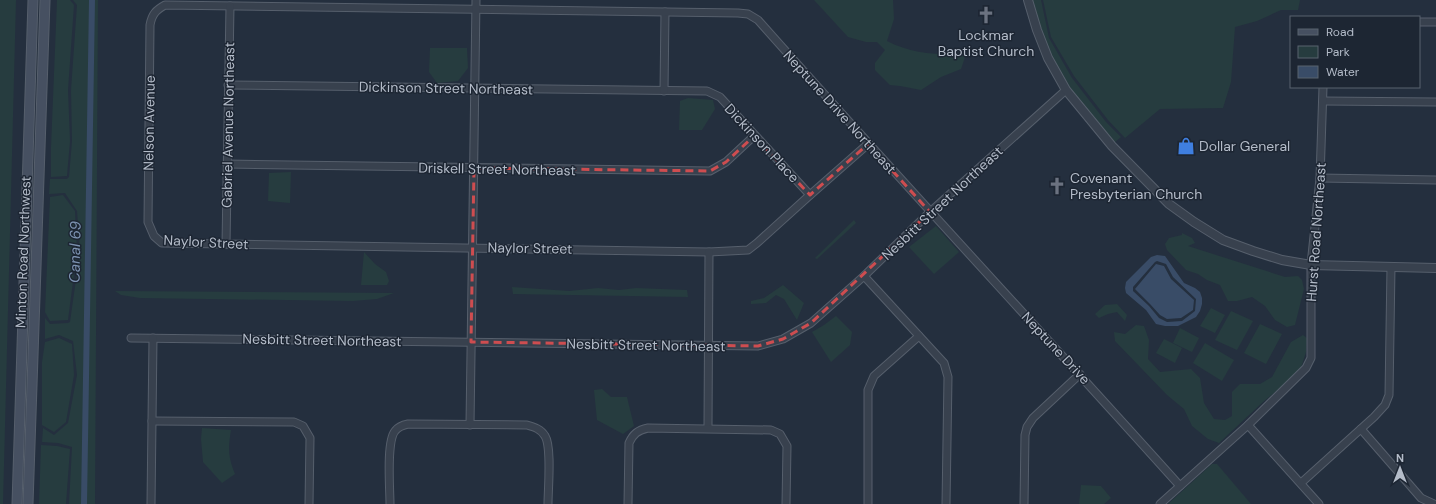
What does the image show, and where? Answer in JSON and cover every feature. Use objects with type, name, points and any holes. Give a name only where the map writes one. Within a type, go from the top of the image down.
[{"type":"main road","name":"Minton Road Northwest","points":[[17,504],[34,0]]},
{"type":"main road","name":"Minton Road Northwest","points":[[28,504],[45,0]]},
{"type":"street","points":[[470,424],[476,0]]},
{"type":"street","points":[[1028,0],[1037,30],[1048,58],[1066,90],[1117,151],[1169,204],[1194,222],[1223,240],[1253,252],[1282,260],[1311,265],[1436,268]]},
{"type":"street","name":"Nelson Avenue","points":[[154,236],[148,222],[150,25],[152,17],[157,10],[165,5],[230,6]]},
{"type":"street","points":[[230,6],[665,12],[664,91]]},
{"type":"street","name":"Gabriel Avenue Northeast","points":[[226,244],[230,6]]},
{"type":"street","name":"Neptune Drive Northeast","points":[[665,12],[738,13],[748,14],[758,20],[930,212]]},
{"type":"street","points":[[1420,22],[1436,22]]},
{"type":"street","name":"Dickinson Street Northeast","points":[[228,85],[664,91]]},
{"type":"street","name":"Hurst Road Northeast","points":[[1160,504],[1248,425],[1306,368],[1311,358],[1311,265],[1320,178],[1323,88]]},
{"type":"street","name":"Nesbitt Street Northeast","points":[[131,338],[758,346],[783,339],[811,323],[864,276],[930,212],[1066,90]]},
{"type":"street","name":"Dickinson Place","points":[[664,91],[707,91],[720,97],[754,136],[810,195]]},
{"type":"street","points":[[1323,101],[1436,102]]},
{"type":"street","name":"Driskell Street Northeast","points":[[227,164],[710,171],[726,162],[754,136]]},
{"type":"street","name":"Naylor Street","points":[[154,236],[162,243],[710,252],[748,250],[868,144]]},
{"type":"street","points":[[1320,178],[1436,180]]},
{"type":"street","name":"Neptune Drive","points":[[930,212],[1080,374],[1180,486]]},
{"type":"street","points":[[708,428],[710,252]]},
{"type":"street","points":[[1301,483],[1361,429],[1385,405],[1389,395],[1391,268]]},
{"type":"street","points":[[864,276],[944,363],[948,377],[946,504]]},
{"type":"street","points":[[868,504],[868,390],[874,376],[919,336]]},
{"type":"street","points":[[151,504],[153,338]]},
{"type":"street","points":[[1024,504],[1025,435],[1027,427],[1033,418],[1080,374]]},
{"type":"street","points":[[152,421],[294,422],[303,426],[310,438],[309,504]]},
{"type":"street","points":[[390,504],[390,441],[394,431],[401,426],[408,424],[527,425],[537,428],[545,436],[549,449],[548,504]]},
{"type":"street","points":[[1248,425],[1319,504]]},
{"type":"street","points":[[628,504],[629,442],[632,436],[640,429],[648,428],[771,430],[780,434],[787,446],[786,504]]},
{"type":"street","points":[[1361,429],[1421,498],[1434,504]]},
{"type":"highlighted area","points":[[754,136],[810,195],[868,144],[930,212],[811,323],[783,339],[758,346],[471,342],[474,168],[710,171],[726,162]]},
{"type":"green space","points":[[0,0],[16,0],[3,504],[0,504]]},
{"type":"green space","points":[[57,0],[70,0],[74,5],[68,90],[70,141],[67,176],[51,177],[51,147]]},
{"type":"green space","points":[[73,0],[98,0],[95,504],[69,504],[72,447],[58,443],[42,442],[43,428],[54,435],[68,423],[77,375],[73,341],[59,335],[45,339],[45,318],[50,324],[70,322],[80,251],[77,211],[65,193],[49,194],[50,179],[67,179],[69,177],[72,141],[71,90],[77,5]]},
{"type":"green space","points":[[814,0],[893,0],[894,19],[887,41],[906,49],[925,53],[966,54],[961,69],[941,77],[921,90],[890,85],[875,70],[875,63],[885,50],[877,42],[866,42],[848,37]]},
{"type":"green space","points":[[1031,0],[1041,0],[1049,38],[1072,78],[1106,122],[1121,137],[1115,142],[1115,144],[1068,88],[1050,56]]},
{"type":"green space","points":[[1043,0],[1300,0],[1298,10],[1281,10],[1257,21],[1235,27],[1231,82],[1223,108],[1160,109],[1125,138],[1108,120],[1074,76],[1051,37]]},
{"type":"green space","points":[[430,48],[467,48],[468,68],[458,81],[437,83],[429,72]]},
{"type":"green space","points":[[688,98],[713,100],[715,109],[702,130],[679,130],[680,101]]},
{"type":"green space","points":[[291,172],[290,203],[268,201],[269,173]]},
{"type":"green space","points":[[63,195],[75,211],[77,251],[68,320],[50,321],[45,312],[50,197]]},
{"type":"green space","points":[[854,220],[856,223],[817,259],[815,258]]},
{"type":"green space","points":[[936,226],[959,252],[934,274],[909,247]]},
{"type":"green space","points":[[1182,233],[1192,238],[1195,243],[1188,246],[1285,277],[1298,276],[1302,280],[1304,289],[1295,325],[1287,327],[1275,320],[1265,306],[1252,297],[1237,301],[1228,301],[1220,285],[1186,270],[1167,250],[1165,244],[1169,238],[1182,235]]},
{"type":"green space","points":[[364,252],[375,264],[386,272],[389,281],[387,285],[361,285]]},
{"type":"green space","points":[[783,285],[804,303],[797,320],[784,299],[776,295],[766,303],[751,304],[751,301],[764,298]]},
{"type":"green space","points":[[512,287],[569,291],[598,288],[619,290],[636,288],[687,290],[688,297],[513,294]]},
{"type":"green space","points":[[115,291],[394,293],[377,299],[353,301],[140,298],[121,295]]},
{"type":"green space","points":[[1117,304],[1127,315],[1125,321],[1117,312],[1099,318],[1095,314],[1105,305]]},
{"type":"green space","points":[[1211,308],[1225,315],[1215,333],[1200,326]]},
{"type":"green space","points":[[1231,311],[1253,321],[1237,350],[1215,340]]},
{"type":"green space","points":[[836,316],[852,332],[850,345],[831,362],[812,332]]},
{"type":"green space","points":[[1260,324],[1282,334],[1266,364],[1244,353]]},
{"type":"green space","points":[[1136,325],[1144,326],[1149,340],[1148,359],[1160,372],[1191,369],[1200,378],[1204,403],[1214,419],[1225,420],[1232,416],[1232,392],[1240,384],[1260,384],[1272,377],[1291,342],[1303,335],[1307,338],[1306,352],[1301,368],[1291,379],[1263,402],[1219,443],[1208,439],[1192,426],[1184,409],[1167,395],[1115,341],[1114,332],[1125,334]]},
{"type":"green space","points":[[1180,328],[1199,338],[1192,352],[1173,343]]},
{"type":"green space","points":[[59,338],[72,344],[74,375],[66,422],[54,432],[42,425],[42,362],[45,342]]},
{"type":"green space","points":[[1164,339],[1182,348],[1175,363],[1156,353]]},
{"type":"green space","points":[[1205,343],[1234,360],[1222,381],[1193,363]]},
{"type":"green space","points":[[602,389],[611,397],[627,397],[634,426],[623,434],[597,420],[594,390]]},
{"type":"green space","points":[[202,428],[231,430],[229,452],[235,474],[222,483],[203,462],[201,439]]},
{"type":"green space","points":[[41,445],[70,449],[66,504],[39,504]]},
{"type":"green space","points":[[1212,464],[1217,464],[1251,504],[1168,504]]},
{"type":"green space","points":[[1081,485],[1101,486],[1111,498],[1104,504],[1079,504]]},
{"type":"water","points":[[1157,255],[1165,256],[1184,283],[1200,292],[1202,304],[1196,317],[1178,326],[1156,324],[1146,310],[1126,293],[1126,282],[1151,257]],"holes":[[[1157,261],[1166,264],[1173,277],[1196,299],[1195,311],[1182,321],[1167,322],[1159,318],[1133,291],[1133,287],[1155,262]]]},
{"type":"water","points":[[1156,264],[1164,266],[1171,279],[1194,300],[1193,310],[1181,318],[1167,319],[1160,315],[1135,289]]},
{"type":"waterway","name":"Canal 69","points":[[84,504],[92,0]]},
{"type":"place","name":"Lockmar Baptist Church","points":[[986,15]]},
{"type":"place","name":"Dollar General","points":[[1186,146]]},
{"type":"place","name":"Covenant Presbyterian Church","points":[[1057,186]]}]
